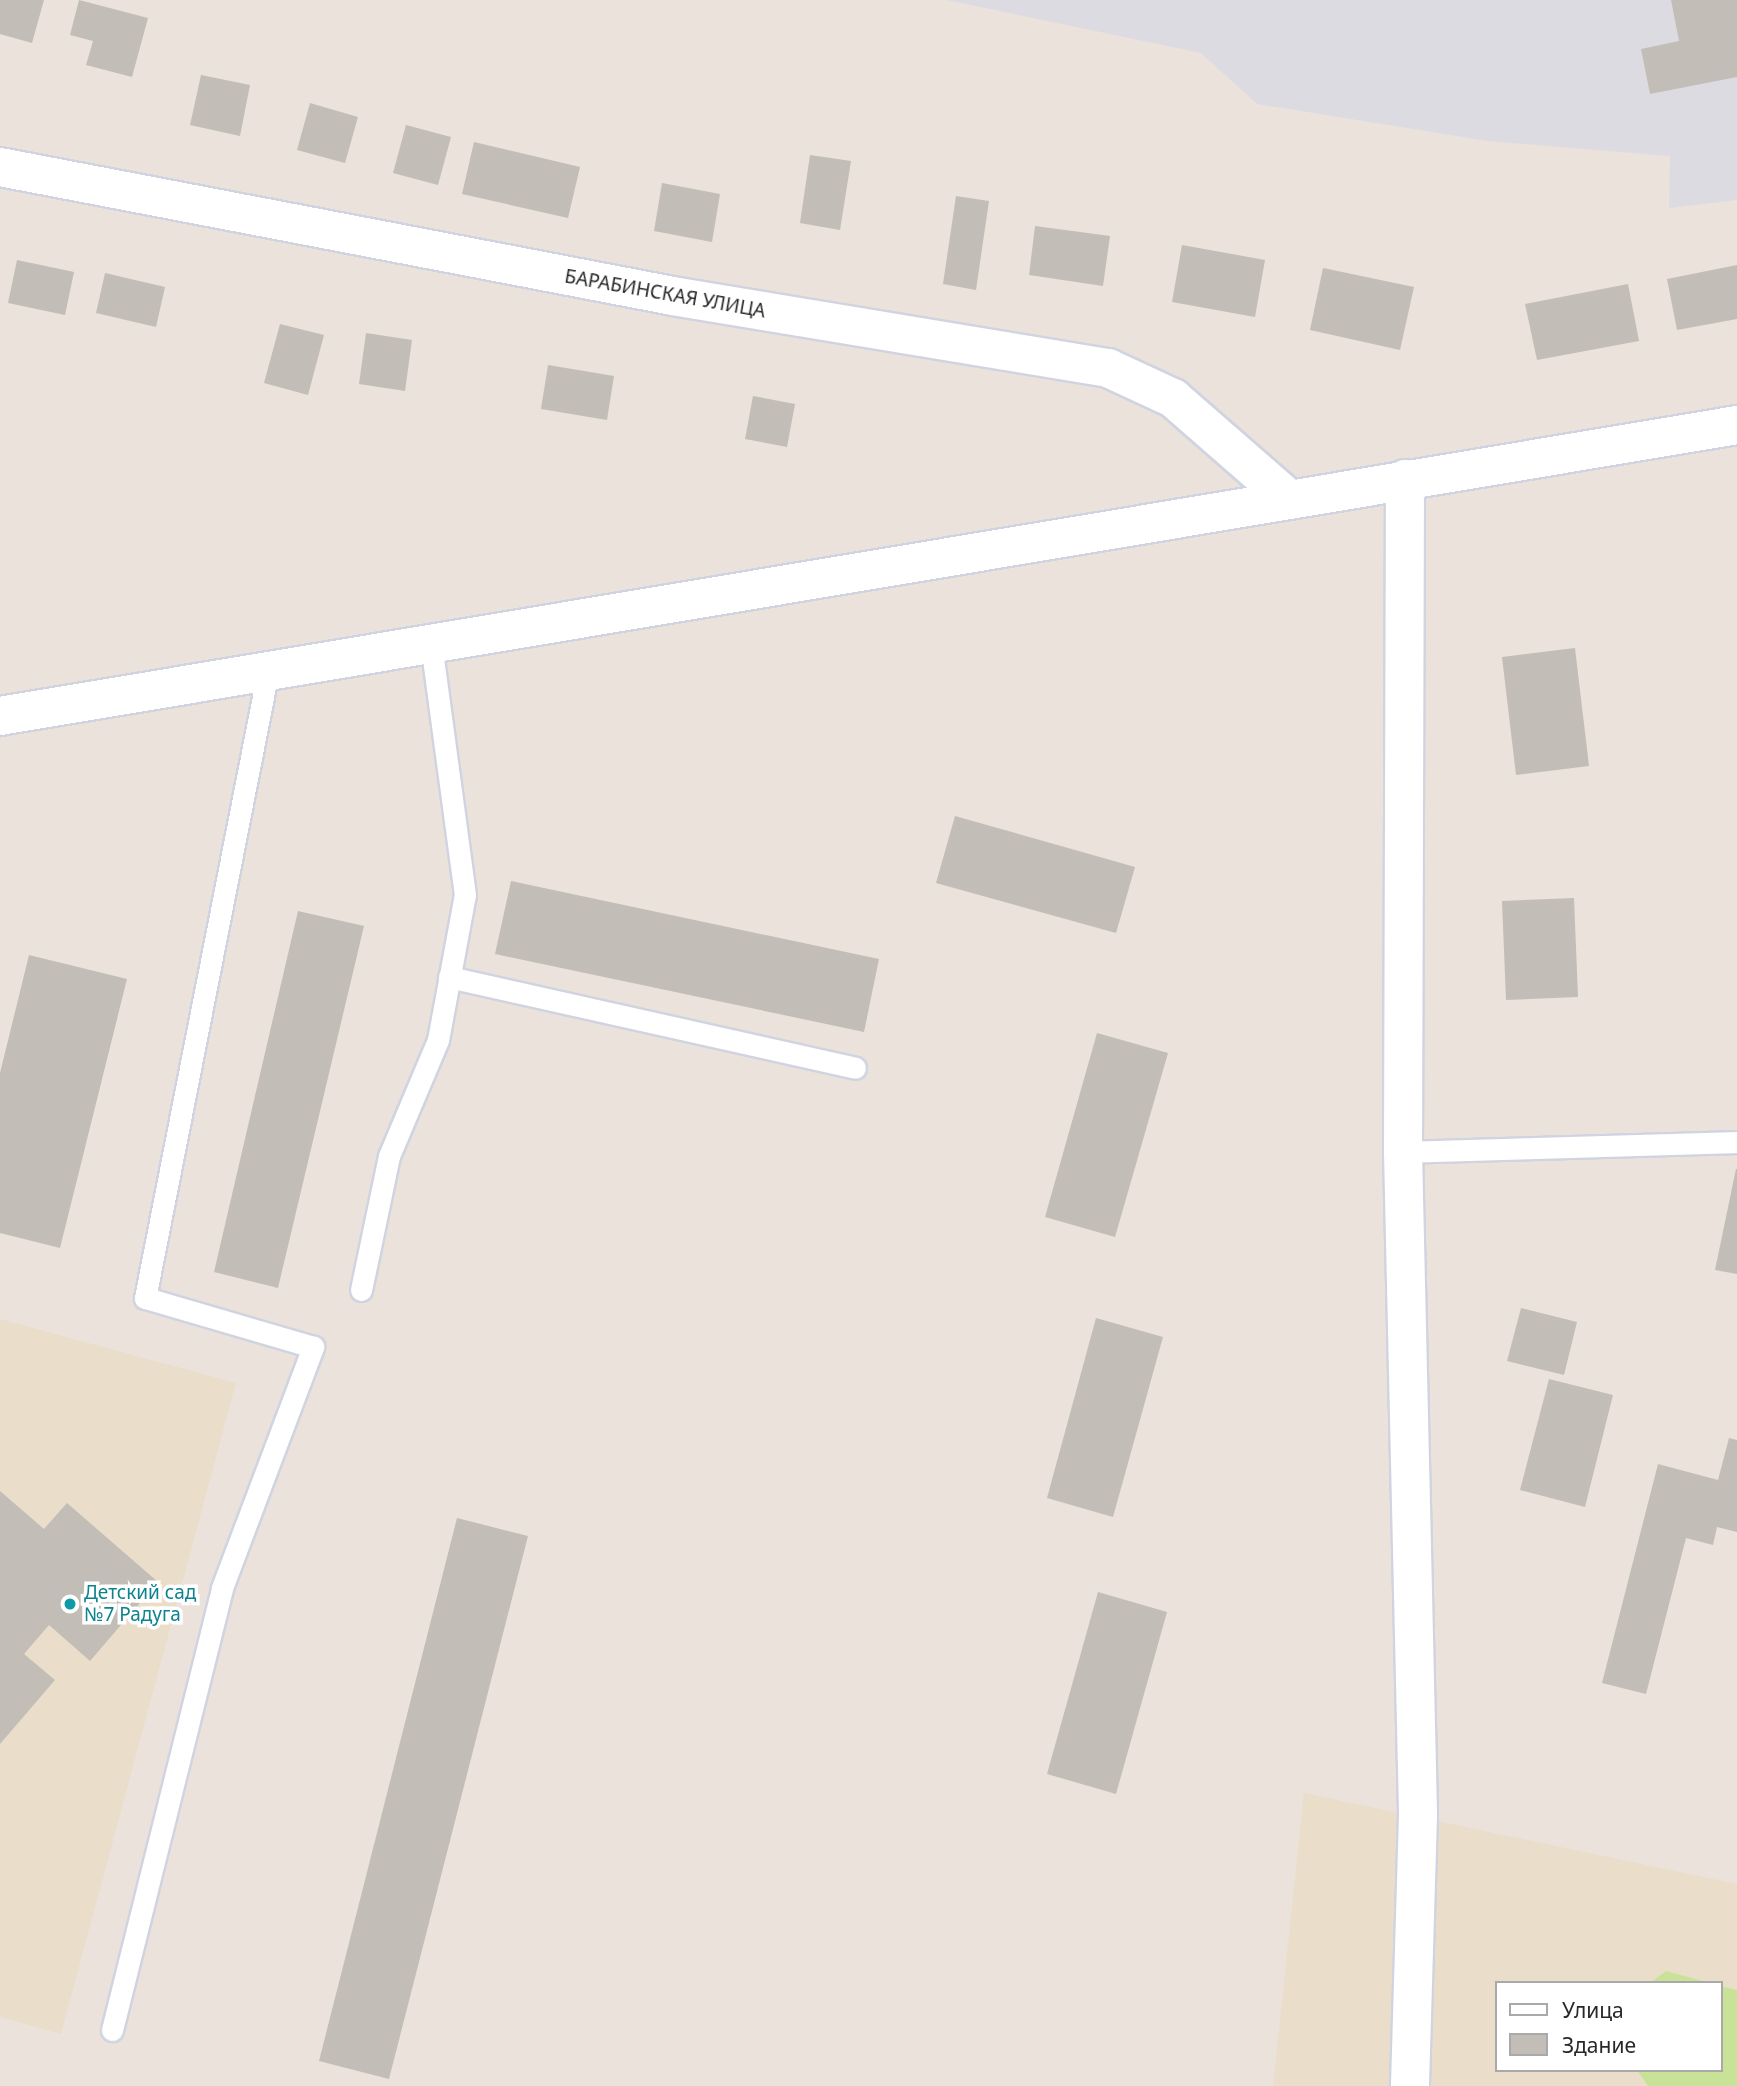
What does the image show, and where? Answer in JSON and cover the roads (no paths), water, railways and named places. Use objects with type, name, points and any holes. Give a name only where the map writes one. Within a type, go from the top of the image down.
[{"type":"street","name":"БАРАБИНСКАЯ УЛИЦА","points":[[0,167],[673,296],[1108,368],[1174,398],[1290,500]]},
{"type":"street","points":[[0,716],[1737,425]]},
{"type":"street","points":[[1405,479],[1403,1152],[1418,1815],[1410,2086]]},
{"type":"lane","points":[[361,1290],[389,1156],[438,1040],[465,895],[431,645]]},
{"type":"lane","points":[[112,2030],[222,1588],[313,1347],[145,1298],[268,671]]},
{"type":"lane","points":[[449,977],[855,1068]]},
{"type":"lane","points":[[1403,1152],[1737,1142]]},
{"type":"place","name":"Детский сад №7 Радуга","points":[[70,1604]]}]
